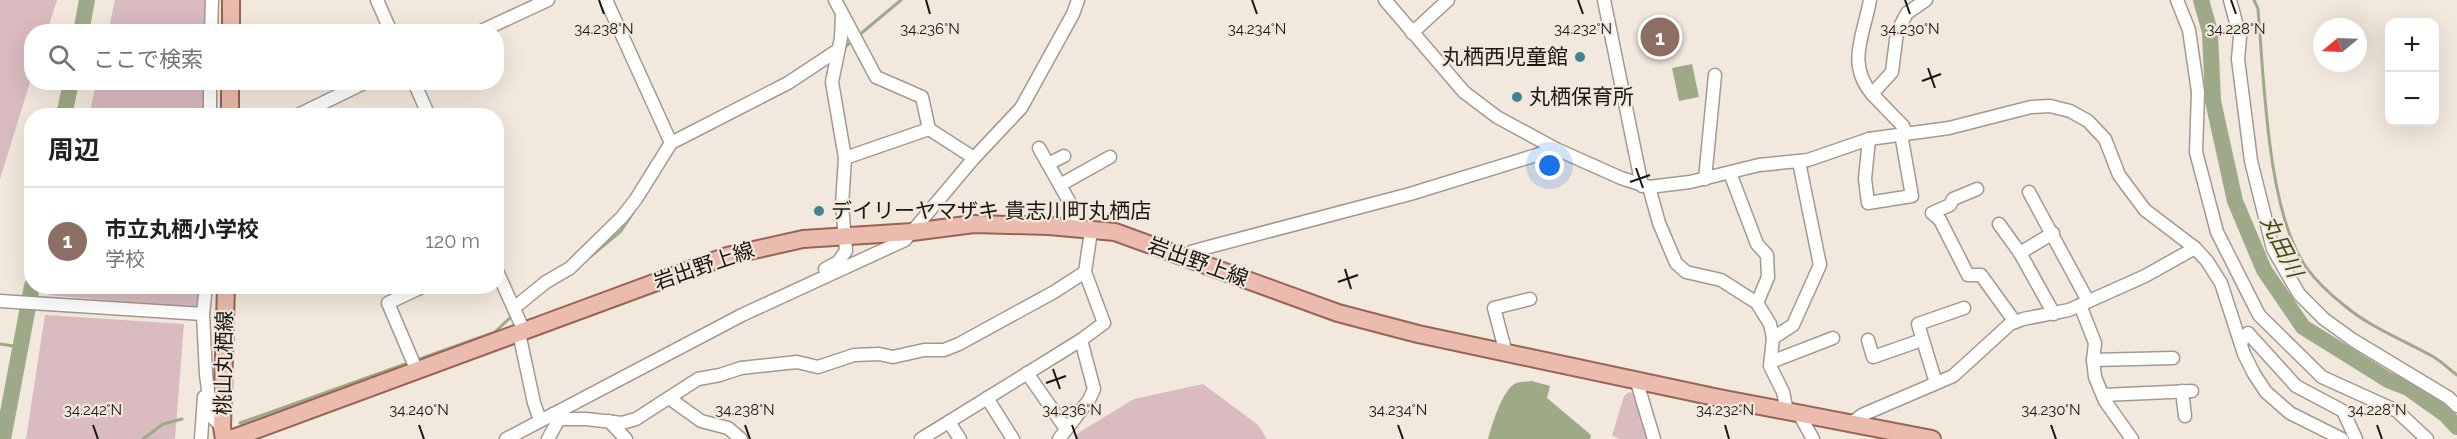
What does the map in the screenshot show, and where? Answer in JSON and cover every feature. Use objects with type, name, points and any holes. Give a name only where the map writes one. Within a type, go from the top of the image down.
[{"type":"main road","points":[[231,0],[231,24]]},
{"type":"main road","points":[[230,90],[230,108]]},
{"type":"main road","name":"岩出野上線","points":[[233,436],[417,371],[727,256],[803,239],[998,224],[1115,232],[1338,313],[1418,334],[1719,398],[1932,439]]},
{"type":"main road","name":"桃山丸栖線","points":[[226,294],[233,436]]},
{"type":"street","points":[[211,24],[212,0]]},
{"type":"street","points":[[377,0],[388,24]]},
{"type":"street","points":[[496,24],[548,0]]},
{"type":"street","points":[[606,0],[671,143]]},
{"type":"street","points":[[836,0],[876,77],[922,97],[929,129],[974,158]]},
{"type":"street","points":[[548,439],[556,417],[742,315],[905,240],[974,158],[1021,108],[1073,14],[1078,0]]},
{"type":"street","points":[[1385,0],[1464,92],[1497,117],[1556,149],[1621,178],[1645,186],[1705,178],[1759,165],[1798,162],[1869,139],[1961,126],[2031,107],[2050,106],[2070,111],[2088,121],[2105,139],[2119,175],[2145,210],[2195,248],[2221,283],[2254,374],[2266,392],[2290,413],[2342,439]]},
{"type":"street","points":[[1412,33],[1448,0]]},
{"type":"street","points":[[1604,0],[1645,186],[1676,263],[1686,272],[1721,280],[1757,303],[1770,324],[1773,339],[1771,362],[1793,411],[1812,439]]},
{"type":"street","points":[[1869,139],[1864,179],[1868,203],[1912,196],[1903,126],[1864,85],[1859,73],[1858,57],[1870,0]]},
{"type":"street","points":[[1872,94],[1892,72],[1897,32],[1907,13],[1926,0]]},
{"type":"street","points":[[2177,0],[2189,30],[2198,92],[2196,152],[2217,232],[2259,315],[2322,378],[2397,411],[2427,439]]},
{"type":"street","points":[[2230,0],[2240,37],[2238,59],[2251,161],[2273,249],[2299,294],[2324,319],[2353,340],[2449,398],[2457,406]]},
{"type":"street","points":[[818,279],[822,270],[838,262],[846,251],[842,205],[845,158],[832,82],[842,15]]},
{"type":"street","points":[[514,308],[546,282],[570,268],[622,217],[671,143],[788,83],[838,50]]},
{"type":"street","points":[[1705,178],[1715,75]]},
{"type":"street","points":[[210,90],[210,108]]},
{"type":"street","points":[[312,108],[350,90]]},
{"type":"street","points":[[418,90],[425,108]]},
{"type":"street","points":[[845,158],[929,129]]},
{"type":"street","points":[[921,439],[1081,340],[1104,323],[1085,272],[1083,230],[1039,148]]},
{"type":"street","points":[[1186,258],[1191,252],[1410,194],[1556,149]]},
{"type":"street","points":[[1048,164],[1064,156]]},
{"type":"street","points":[[1060,185],[1110,158]]},
{"type":"street","points":[[1773,339],[1793,325],[1820,265],[1798,162]]},
{"type":"street","points":[[1730,173],[1757,244],[1767,255],[1768,277],[1757,303]]},
{"type":"street","points":[[1977,189],[1953,199],[1950,205],[1932,213],[1941,220],[1968,275],[1981,275],[2015,322]]},
{"type":"street","points":[[2029,192],[2053,233],[2084,303],[2095,344],[2093,360],[2095,377],[2103,395],[2132,439]]},
{"type":"street","points":[[1999,224],[2020,253],[2054,314]]},
{"type":"street","points":[[2020,253],[2053,233]]},
{"type":"street","points":[[1853,422],[1862,415],[1953,376],[2010,324],[2054,314],[2084,303],[2145,276],[2195,248]]},
{"type":"street","points":[[506,439],[540,420],[556,417],[622,423],[636,419],[698,379],[741,368],[797,362],[818,367],[854,354],[879,354],[893,357],[924,350],[944,350],[959,344],[1085,272]]},
{"type":"street","points":[[504,286],[514,308],[521,332],[534,403],[540,420]]},
{"type":"street","points":[[205,294],[203,314],[206,375],[212,417],[233,436]]},
{"type":"street","points":[[407,294],[388,303],[417,371]]},
{"type":"street","points":[[1506,352],[1494,308],[1530,299]]},
{"type":"street","points":[[0,301],[203,314]]},
{"type":"street","points":[[1936,383],[1918,324],[1964,308]]},
{"type":"street","points":[[2241,342],[2248,333],[2296,387],[2343,411],[2356,439]]},
{"type":"street","points":[[1771,362],[1833,338]]},
{"type":"street","points":[[1027,373],[1063,434],[1089,400],[1094,389],[1081,340]]},
{"type":"street","points":[[1868,340],[1873,357],[1922,340]]},
{"type":"street","points":[[2093,360],[2173,357]]},
{"type":"street","points":[[201,439],[206,375]]},
{"type":"street","points":[[1636,379],[1654,439]]},
{"type":"street","points":[[2103,395],[2187,391],[2185,416]]},
{"type":"street","points":[[669,398],[701,421],[729,428],[741,439]]},
{"type":"street","points":[[987,398],[1013,439]]},
{"type":"street","points":[[609,421],[626,439]]},
{"type":"street","points":[[949,422],[960,439]]},
{"type":"shaded area","points":[[0,0],[57,0],[49,24],[24,24],[24,90],[28,90],[0,179]]},
{"type":"shaded area","points":[[115,0],[217,0],[216,24],[110,24]]},
{"type":"shaded area","points":[[1692,64],[1699,97],[1679,101],[1672,68]]},
{"type":"shaded area","points":[[95,90],[215,90],[214,108],[91,108]]},
{"type":"shaded area","points":[[210,294],[210,309],[48,295]]},
{"type":"shaded area","points":[[45,315],[184,324],[175,439],[26,439]]},
{"type":"shaded area","points":[[1532,381],[1550,386],[1547,398],[1591,435],[1590,439],[1488,439],[1498,410],[1509,389],[1517,383]]},
{"type":"shaded area","points":[[1203,384],[1258,425],[1267,439],[1075,439],[1078,433],[1134,399]]},
{"type":"shaded area","points":[[1629,392],[1636,394],[1648,439],[1620,439],[1612,436],[1624,396]]},
{"type":"waterway","points":[[82,24],[87,0]]},
{"type":"waterway","points":[[858,36],[901,0]]},
{"type":"waterway","name":"丸田川","points":[[2201,0],[2210,32],[2213,101],[2235,201],[2264,270],[2303,327],[2388,380],[2408,388],[2446,415],[2457,427]]},
{"type":"waterway","points":[[2254,0],[2258,9],[2275,179],[2293,243],[2306,267],[2340,302],[2376,327],[2432,356],[2457,375]]},
{"type":"waterway","points":[[843,49],[853,40]]},
{"type":"waterway","points":[[66,108],[69,90]]},
{"type":"waterway","points":[[590,257],[621,231],[633,213]]},
{"type":"waterway","points":[[3,439],[30,294]]},
{"type":"waterway","points":[[417,360],[495,332],[513,315]]},
{"type":"waterway","points":[[0,344],[20,347]]},
{"type":"waterway","points":[[240,423],[411,362]]},
{"type":"waterway","points":[[143,439],[163,424],[182,419]]},
{"type":"place","name":"市立丸栖小学校","points":[[1660,37]]},
{"type":"place","name":"丸栖西児童館","points":[[1580,57]]},
{"type":"place","name":"丸栖保育所","points":[[1517,97]]},
{"type":"place","name":"デイリーヤマザキ 貴志川町丸栖店","points":[[819,211]]}]
